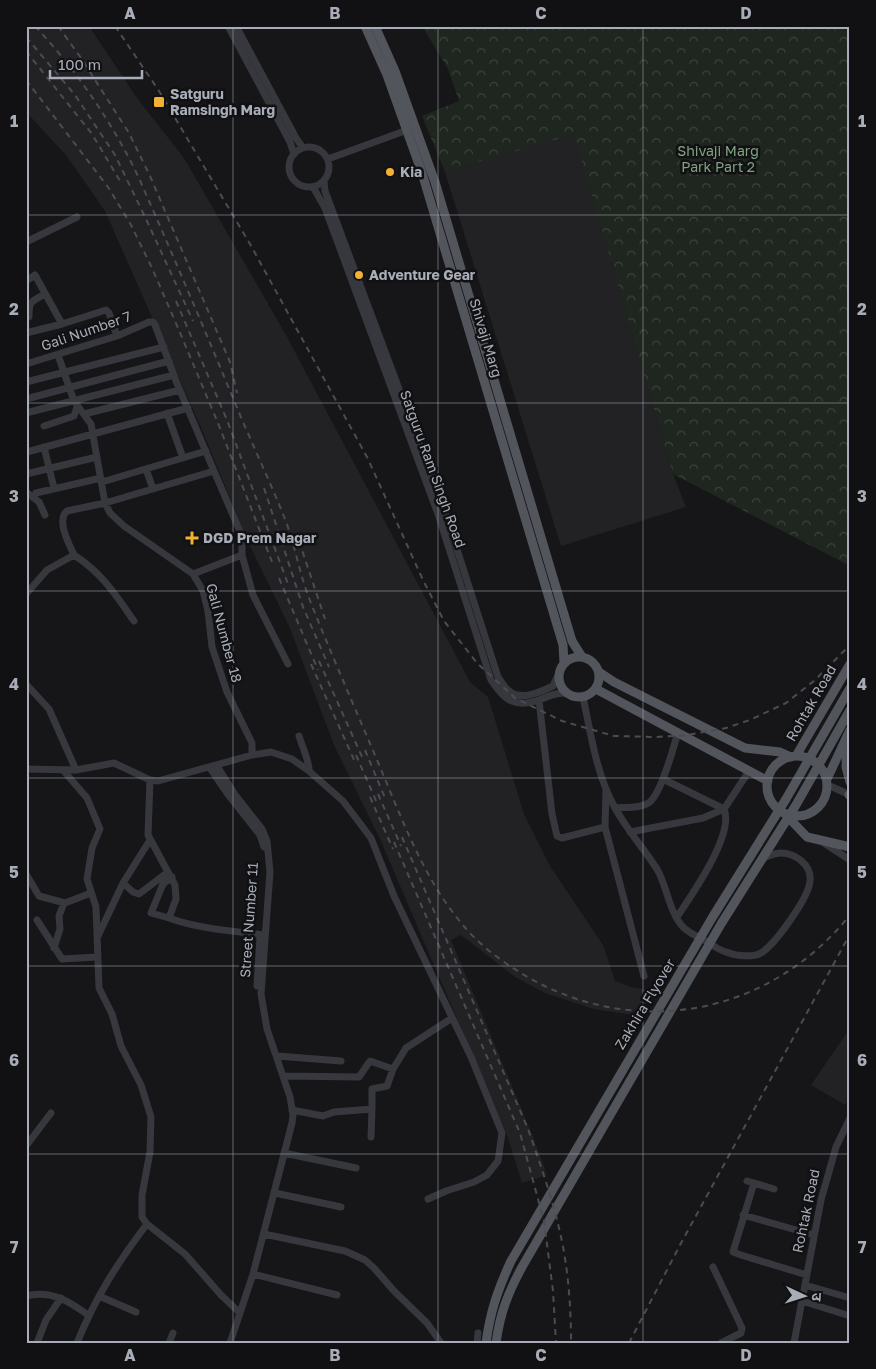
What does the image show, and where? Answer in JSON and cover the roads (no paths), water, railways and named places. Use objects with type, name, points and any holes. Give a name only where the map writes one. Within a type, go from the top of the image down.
[{"type":"main road","name":"Shivaji Marg","points":[[364,26],[435,182],[572,641],[582,657]]},
{"type":"main road","name":"Shivaji Marg","points":[[375,26],[395,71],[412,129],[422,173],[563,645],[564,664]]},
{"type":"main road","points":[[582,657],[590,659],[596,664],[599,672],[600,680],[596,689],[583,698],[574,697],[566,693],[560,684],[559,673],[564,664],[572,658],[582,657]]},
{"type":"main road","name":"Rohtak Road","points":[[793,756],[850,664]]},
{"type":"main road","points":[[599,672],[614,682],[746,748],[806,757],[816,762],[823,770],[827,783]]},
{"type":"main road","name":"Zakhira Flyover","points":[[486,1343],[497,1292],[511,1261],[712,918],[786,799],[850,688]]},
{"type":"main road","points":[[596,689],[768,781]]},
{"type":"main road","name":"Zakhira Flyover","points":[[496,1343],[499,1324],[508,1294],[522,1267],[716,932],[796,805],[850,710]]},
{"type":"main road","points":[[793,756],[782,760],[776,765],[770,773],[768,781],[769,797],[778,810],[795,817],[814,812],[821,806],[826,797],[827,783],[849,732]]},
{"type":"main road","points":[[849,732],[845,754],[850,782]]},
{"type":"main road","points":[[785,814],[807,837],[850,847]]},
{"type":"street","points":[[228,26],[290,142],[294,154]]},
{"type":"street","points":[[236,26],[303,148]]},
{"type":"street","points":[[328,159],[412,129]]},
{"type":"street","points":[[313,147],[322,151],[328,159],[329,167],[324,181],[313,187],[304,187],[296,182],[290,175],[289,168],[290,160],[294,154],[303,148],[313,147]]},
{"type":"street","name":"Satguru Ram Singh Road","points":[[324,181],[325,190],[445,512],[498,677],[508,692],[519,696],[534,695],[553,686],[559,673]]},
{"type":"street","name":"Satguru Ram Singh Road","points":[[313,187],[325,208],[438,514],[490,680],[506,699],[518,704],[539,700],[555,693],[566,693]]},
{"type":"street","points":[[26,242],[77,217]]},
{"type":"street","points":[[26,281],[35,275],[62,324]]},
{"type":"street","points":[[26,318],[30,317],[28,308],[31,303],[45,294]]},
{"type":"street","points":[[26,333],[105,310],[109,313],[117,336]]},
{"type":"street","name":"Gali Number 7","points":[[26,364],[117,336],[149,322],[153,322],[164,347]]},
{"type":"street","points":[[26,382],[164,347],[180,390],[242,536],[242,555],[253,595],[288,664]]},
{"type":"street","points":[[58,354],[76,404],[90,422],[105,503],[110,513],[124,526],[193,574],[242,555]]},
{"type":"street","points":[[26,399],[169,362]]},
{"type":"street","points":[[26,413],[76,404],[174,375]]},
{"type":"street","points":[[84,414],[180,390]]},
{"type":"street","points":[[44,426],[74,416],[76,404]]},
{"type":"street","points":[[27,452],[188,408]]},
{"type":"street","points":[[167,413],[183,458]]},
{"type":"street","points":[[44,448],[54,488]]},
{"type":"street","points":[[36,492],[102,480],[206,451]]},
{"type":"street","points":[[26,474],[97,457]]},
{"type":"street","points":[[146,468],[153,489]]},
{"type":"street","points":[[134,622],[103,578],[74,555],[62,519],[64,513],[214,472]]},
{"type":"street","points":[[26,492],[39,502],[45,515]]},
{"type":"street","points":[[26,594],[47,570],[74,555]]},
{"type":"street","name":"Gali Number 18","points":[[193,574],[203,591],[215,656],[227,692],[252,743],[252,755]]},
{"type":"street","points":[[26,684],[49,709],[76,770]]},
{"type":"street","points":[[583,698],[596,761],[606,790],[630,832],[662,878],[677,917],[685,929],[730,954],[758,954],[771,945],[780,935],[806,893],[810,876],[803,862],[791,855],[782,853],[763,858]]},
{"type":"street","points":[[539,700],[552,814],[557,836],[562,838],[605,828]]},
{"type":"street","points":[[615,808],[639,807],[649,803],[656,794],[663,779],[678,732]]},
{"type":"street","points":[[299,736],[310,765],[309,771]]},
{"type":"street","points":[[26,769],[76,770],[114,763],[150,780],[158,781],[252,755],[271,752],[292,758],[343,801],[371,838],[394,896],[452,1018],[499,1122],[502,1133],[498,1161],[487,1175],[474,1182],[428,1199]]},
{"type":"street","name":"Street Number 11","points":[[213,767],[266,836],[270,872],[262,934],[261,991],[267,1029],[277,1056],[292,1110],[292,1123],[275,1193],[253,1274],[230,1343]]},
{"type":"street","points":[[63,770],[87,798],[100,829],[92,848],[87,879],[96,907],[99,988],[112,1014],[121,1046],[141,1085],[150,1111],[150,1152],[140,1208],[142,1217],[147,1224],[185,1254],[221,1296],[240,1313]]},
{"type":"street","points":[[630,832],[703,818],[724,809],[750,771]]},
{"type":"street","points":[[663,779],[724,809]]},
{"type":"street","points":[[150,780],[148,828],[150,840],[175,885],[176,899],[169,918]]},
{"type":"street","points":[[827,783],[849,795]]},
{"type":"street","points":[[606,790],[605,828],[644,976]]},
{"type":"street","points":[[677,917],[712,861],[722,836],[726,818],[724,809]]},
{"type":"street","points":[[97,939],[124,882],[150,840]]},
{"type":"street","points":[[820,841],[850,860]]},
{"type":"street","points":[[26,874],[40,896],[64,903],[92,893]]},
{"type":"street","points":[[170,874],[151,913],[180,922],[262,934]]},
{"type":"street","points":[[124,882],[133,892],[139,894],[170,874]]},
{"type":"street","points":[[54,948],[60,929],[58,916],[64,903]]},
{"type":"street","points":[[37,920],[62,959],[97,957]]},
{"type":"street","points":[[371,1137],[372,1089],[387,1086],[393,1069],[406,1048],[452,1018]]},
{"type":"street","points":[[277,1056],[342,1061]]},
{"type":"street","points":[[283,1076],[359,1077],[370,1062],[393,1069]]},
{"type":"street","points":[[292,1110],[323,1116],[334,1112],[372,1109]]},
{"type":"street","points":[[26,1146],[51,1113]]},
{"type":"street","name":"Rohtak Road","points":[[794,1343],[820,1200],[836,1147],[850,1118]]},
{"type":"street","points":[[284,1154],[356,1168]]},
{"type":"street","points":[[774,1189],[751,1182],[733,1252],[807,1275]]},
{"type":"street","points":[[275,1193],[341,1207]]},
{"type":"street","points":[[743,1215],[814,1235]]},
{"type":"street","points":[[77,1343],[88,1315],[118,1262],[147,1224]]},
{"type":"street","points":[[264,1234],[345,1252],[365,1260],[394,1292],[427,1323],[441,1343]]},
{"type":"street","points":[[713,1267],[742,1328],[741,1333],[721,1343]]},
{"type":"street","points":[[253,1274],[336,1295]]},
{"type":"street","points":[[805,1285],[850,1298]]},
{"type":"street","points":[[26,1296],[48,1294],[73,1304],[88,1315]]},
{"type":"street","points":[[100,1296],[136,1312]]},
{"type":"street","points":[[36,1343],[46,1320],[61,1298]]},
{"type":"street","points":[[802,1301],[850,1316]]},
{"type":"street","points":[[169,1343],[173,1333]]},
{"type":"street","points":[[477,1343],[478,1333]]},
{"type":"railway","points":[[35,26],[65,60],[92,97],[117,136],[138,176],[280,506],[309,598],[400,815],[435,887],[465,928],[482,945],[510,966],[531,979],[573,998],[617,1009],[660,1011],[702,1007],[744,994],[782,975],[818,948],[850,915]]},
{"type":"railway","points":[[58,26],[129,133],[150,176],[230,362],[237,393]]},
{"type":"railway","points":[[115,26],[159,91],[250,244],[367,457],[423,580],[444,621],[477,663],[515,698],[562,721],[614,736],[657,737],[687,735],[726,728],[750,720],[786,703],[815,680],[850,643]]},
{"type":"railway","points":[[26,37],[75,95],[115,155],[193,321]]},
{"type":"railway","points":[[26,51],[92,134],[120,181]]},
{"type":"railway","points":[[26,80],[108,187],[131,225],[152,268],[218,423],[272,562]]},
{"type":"railway","points":[[176,301],[227,420],[288,584]]},
{"type":"railway","points":[[264,488],[303,607],[329,667]]},
{"type":"railway","points":[[299,541],[325,619]]},
{"type":"railway","points":[[279,578],[318,670]]},
{"type":"railway","points":[[319,661],[363,759]]},
{"type":"railway","points":[[311,664],[355,762]]},
{"type":"railway","points":[[365,750],[385,798]]},
{"type":"railway","points":[[356,755],[377,803]]},
{"type":"railway","points":[[378,794],[401,846]]},
{"type":"railway","points":[[370,797],[393,849]]},
{"type":"railway","points":[[402,837],[528,1129],[541,1165],[556,1215],[565,1256],[570,1300],[571,1343]]},
{"type":"railway","points":[[394,842],[520,1133],[544,1221],[553,1291],[556,1343]]},
{"type":"railway","points":[[629,1343],[680,1245],[850,934]]},
{"type":"place","name":"Satguru Ramsingh Marg","points":[[159,102]]},
{"type":"place","name":"Kia","points":[[390,172]]},
{"type":"place","name":"Adventure Gear","points":[[359,275]]},
{"type":"place","name":"DGD Prem Nagar","points":[[192,538]]},
{"type":"park label","name":"Shivaji Marg Park Part 2","points":[[718,160]]}]
